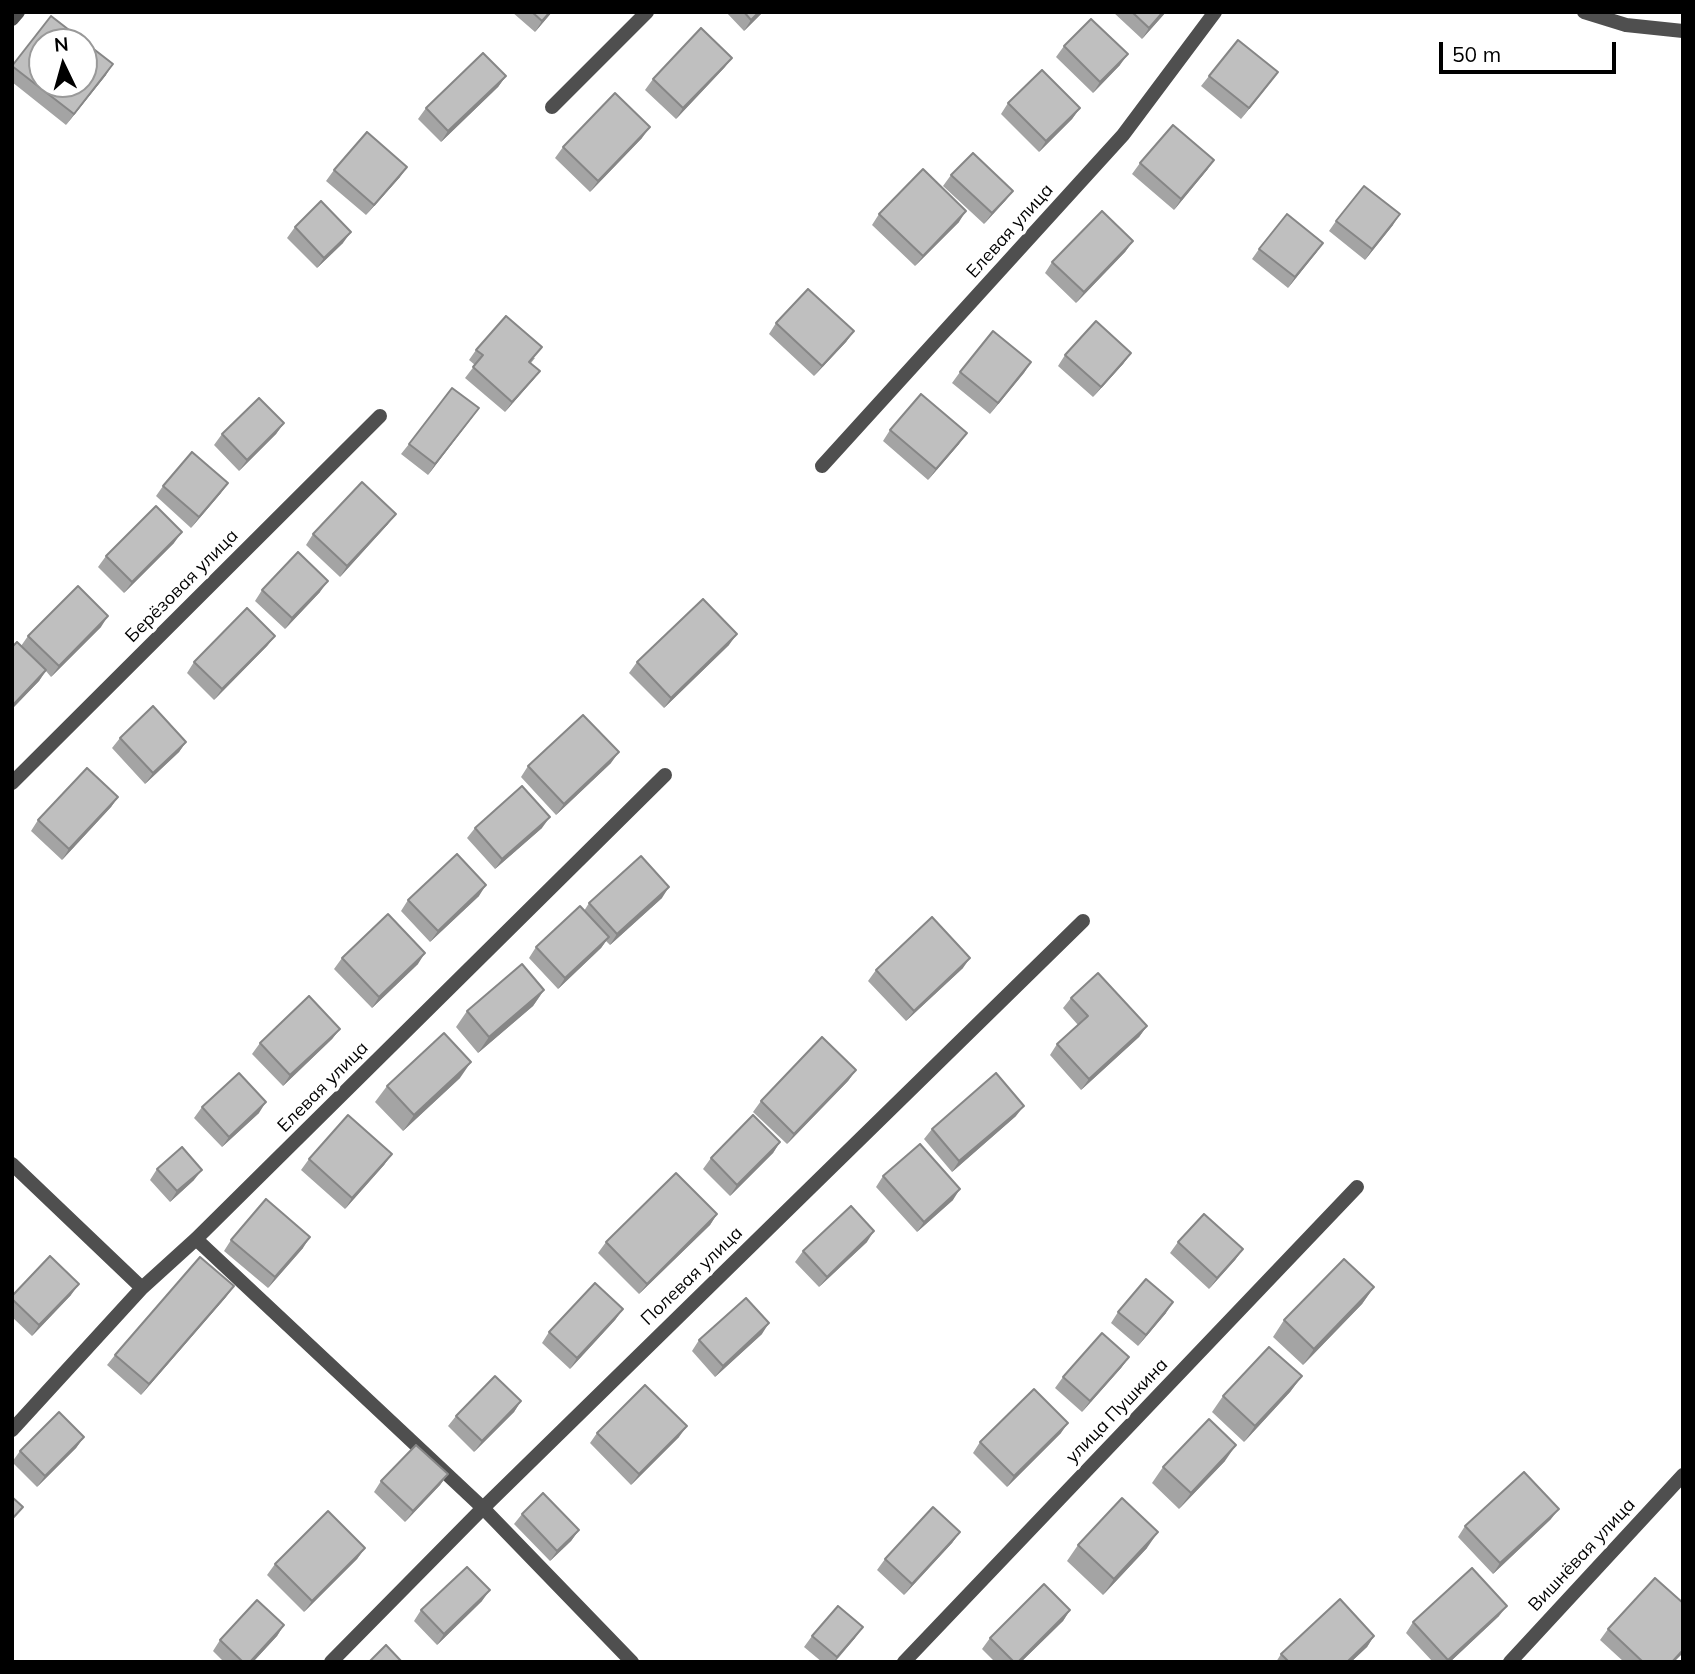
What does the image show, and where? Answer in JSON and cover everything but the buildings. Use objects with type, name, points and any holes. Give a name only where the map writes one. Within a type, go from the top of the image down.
[{"type":"street","points":[[12,19],[18,12]]},
{"type":"street","points":[[552,107],[646,12]]},
{"type":"street","name":"Елевая улица","points":[[822,466],[1123,135],[1215,12]]},
{"type":"street","points":[[1584,12],[1626,25],[1683,31]]},
{"type":"street","name":"Берёзовая улица","points":[[12,783],[380,416]]},
{"type":"street","name":"Елевая улица","points":[[12,1430],[142,1288],[196,1239],[666,775]]},
{"type":"street","name":"Полевая улица","points":[[331,1662],[483,1508],[1083,921]]},
{"type":"street","points":[[12,1164],[142,1288]]},
{"type":"street","name":"улица Пушкина","points":[[904,1662],[1357,1187]]},
{"type":"street","points":[[196,1239],[483,1508],[632,1662]]},
{"type":"street","name":"Вишнёвая улица","points":[[1510,1662],[1683,1475]]}]
